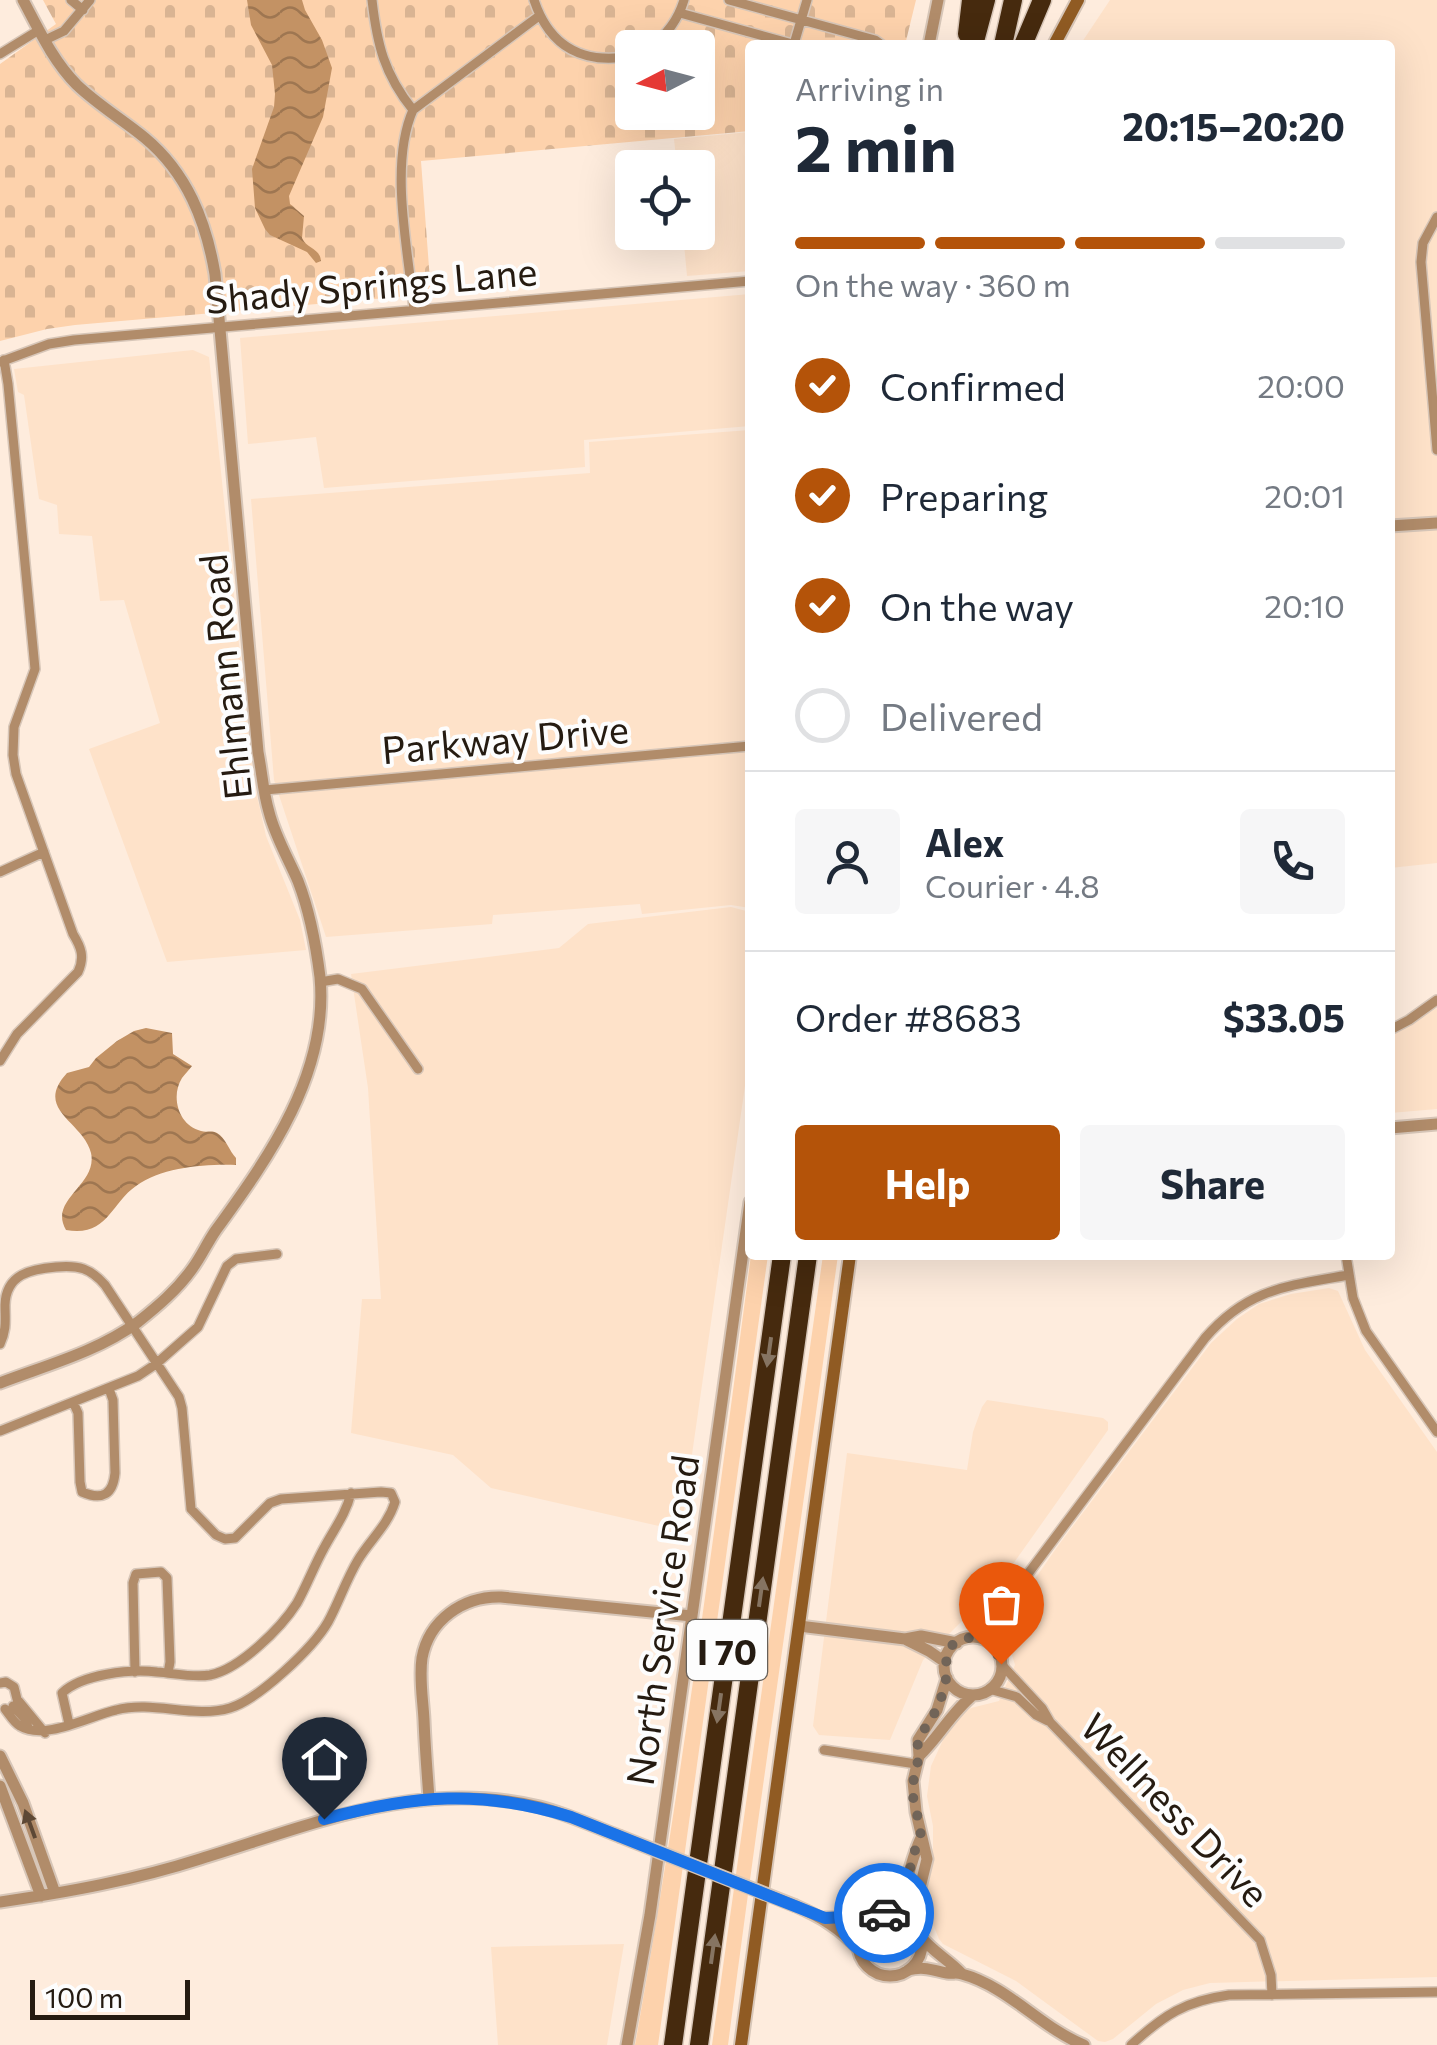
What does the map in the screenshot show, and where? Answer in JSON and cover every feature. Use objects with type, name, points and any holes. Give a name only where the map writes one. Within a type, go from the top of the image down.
[{"type":"highway","points":[[970,40],[971,0]]},
{"type":"highway","points":[[972,40],[986,0]]},
{"type":"highway","points":[[1004,40],[1013,0]]},
{"type":"highway","points":[[1026,40],[1042,0]]},
{"type":"highway","name":"I 70","points":[[672,2045],[781,1260]]},
{"type":"highway","name":"I 70","points":[[699,2045],[807,1260]]},
{"type":"main road","points":[[1057,40],[1078,0]]},
{"type":"main road","points":[[741,2045],[849,1260]]},
{"type":"street","name":"Ehlmann Road","points":[[0,1383],[85,1352],[132,1326],[158,1306],[194,1266],[284,1129],[299,1096],[314,1053],[320,982],[310,922],[298,882],[271,820],[258,752],[211,250],[198,209],[183,182],[147,140],[78,86],[61,67],[22,0]]},
{"type":"street","points":[[72,0],[83,10]]},
{"type":"street","points":[[0,54],[42,35],[64,31],[90,0]]},
{"type":"street","points":[[372,0],[376,39],[397,90],[413,110]]},
{"type":"street","points":[[534,0],[539,16],[568,49],[589,57],[615,59]]},
{"type":"street","points":[[669,30],[684,0]]},
{"type":"street","points":[[729,0],[875,40]]},
{"type":"street","points":[[796,40],[808,0]]},
{"type":"street","points":[[931,40],[938,0]]},
{"type":"street","points":[[680,13],[777,40]]},
{"type":"street","points":[[414,309],[400,175],[405,127],[413,110],[539,16]]},
{"type":"street","points":[[1437,217],[1421,250],[1437,450]]},
{"type":"street","name":"Shady Springs Lane","points":[[2,361],[49,344],[74,340],[745,281]]},
{"type":"street","points":[[0,1061],[16,1034],[71,980],[83,954],[12,755],[14,727],[35,669],[8,384],[2,361]]},
{"type":"street","points":[[1395,526],[1437,523]]},
{"type":"street","points":[[0,736],[13,738]]},
{"type":"street","name":"Parkway Drive","points":[[264,790],[745,746]]},
{"type":"street","points":[[0,872],[44,852]]},
{"type":"street","points":[[320,982],[338,980],[362,989],[418,1070]]},
{"type":"street","points":[[1395,1027],[1437,1000]]},
{"type":"street","points":[[1395,1128],[1437,1124]]},
{"type":"street","name":"North Service Road","points":[[627,2045],[650,1916],[745,1238]]},
{"type":"street","points":[[0,1431],[138,1376],[198,1327],[228,1266],[236,1258],[278,1254]]},
{"type":"street","points":[[1346,1260],[1353,1298],[1366,1332],[1437,1432]]},
{"type":"street","points":[[0,1344],[7,1323],[5,1303],[19,1274],[81,1266],[105,1285],[172,1384],[182,1408],[191,1509],[216,1535],[225,1540],[234,1538],[270,1503],[280,1499],[391,1493],[396,1502],[392,1514],[351,1572],[326,1626],[304,1652],[248,1700],[204,1712],[144,1706],[122,1708],[45,1733],[20,1726],[9,1705],[14,1686],[0,1684]]},
{"type":"street","points":[[908,1970],[920,1956],[917,1900],[927,1859],[912,1795],[918,1740],[937,1710],[947,1678],[948,1652],[970,1638],[1009,1598],[1215,1326],[1236,1308],[1262,1294],[1348,1275]]},
{"type":"street","points":[[0,1282],[10,1288]]},
{"type":"street","points":[[73,1402],[78,1412],[82,1492],[101,1496],[109,1492],[116,1473],[113,1400],[109,1389]]},
{"type":"street","points":[[69,1724],[62,1694],[69,1686],[119,1672],[195,1677],[233,1666],[276,1628],[298,1600],[348,1507],[351,1493]]},
{"type":"street","points":[[135,1672],[133,1583],[136,1574],[161,1572],[167,1578],[168,1591],[168,1673]]},
{"type":"street","points":[[428,1798],[422,1659],[431,1634],[447,1614],[481,1598],[501,1597],[692,1616]]},
{"type":"street","points":[[917,1760],[955,1710],[973,1694],[990,1689],[999,1677],[999,1632],[1009,1598]]},
{"type":"street","points":[[799,1626],[906,1639],[921,1636],[957,1643]]},
{"type":"street","points":[[970,1638],[987,1641],[999,1657]]},
{"type":"street","points":[[906,1639],[945,1662]]},
{"type":"street","name":"Wellness Drive","points":[[999,1657],[1050,1722],[1260,1940],[1271,1975],[1272,1995]]},
{"type":"street","points":[[947,1678],[958,1690],[973,1694]]},
{"type":"street","name":"Wellness Drive","points":[[990,1689],[1017,1698],[1050,1722]]},
{"type":"street","points":[[9,1705],[45,1733]]},
{"type":"street","points":[[824,1750],[917,1760]]},
{"type":"street","points":[[0,1756],[23,1804],[55,1894]]},
{"type":"street","points":[[0,1786],[41,1896]]},
{"type":"street","points":[[0,1902],[142,1876],[341,1814],[428,1798],[498,1800],[541,1808],[825,1918],[857,1920],[887,1913],[896,1904],[921,1838]]},
{"type":"street","points":[[887,1913],[907,1917],[934,1952],[950,1961],[961,1974]]},
{"type":"street","points":[[825,1918],[834,1929],[848,1936],[866,1964],[877,1973],[892,1976],[927,1968],[961,1974],[1014,2000],[1068,2042],[1084,2045]]},
{"type":"street","points":[[859,1950],[862,1929],[872,1918]]},
{"type":"street","points":[[1131,2045],[1170,2013],[1196,2001],[1230,1995],[1437,1992]]},
{"type":"shaded area","points":[[1110,0],[1437,0],[1437,863],[1395,867],[1395,40],[1083,40]]},
{"type":"shaded area","points":[[745,132],[745,271],[687,276],[685,250],[715,250],[715,150],[675,150],[674,139]]},
{"type":"shaded area","points":[[745,294],[745,426],[584,440],[585,467],[324,488],[316,437],[248,444],[240,338]]},
{"type":"shaded area","points":[[193,350],[209,357],[253,778],[266,836],[300,920],[306,950],[167,962],[89,749],[160,723],[124,600],[100,601],[92,536],[59,534],[57,505],[39,499],[24,395],[18,392],[14,369]]},
{"type":"shaded area","points":[[745,430],[745,907],[731,905],[642,914],[640,904],[493,915],[492,924],[326,937],[274,780],[251,499],[590,473],[589,442]]},
{"type":"shaded area","points":[[731,907],[745,911],[745,1086],[681,1531],[491,1488],[453,1455],[351,1433],[362,1299],[381,1299],[368,1088],[351,974],[559,948],[588,924]]},
{"type":"shaded area","points":[[1437,1008],[1437,1109],[1395,1113],[1395,1032]]},
{"type":"shaded area","points":[[1329,1288],[1338,1291],[1365,1350],[1437,1452],[1437,1977],[1210,1983],[1183,1990],[1156,2004],[1113,2039],[1098,2041],[1016,1981],[939,1939],[929,1899],[924,1895],[933,1862],[933,1826],[927,1796],[931,1766],[943,1740],[962,1715],[971,1708],[999,1701],[1015,1665],[1009,1645],[1010,1626],[1024,1595],[1211,1343],[1259,1304]]},
{"type":"shaded area","points":[[987,1400],[1103,1418],[1108,1422],[1108,1430],[984,1605],[972,1611],[923,1660],[890,1740],[819,1735],[813,1726],[847,1453],[967,1470],[973,1432]]},
{"type":"shaded area","points":[[624,1944],[607,2045],[498,2045],[491,1947]]},
{"type":"green space","points":[[43,0],[916,0],[906,40],[745,40],[745,131],[421,161],[431,294],[75,325],[0,341],[0,64],[56,24]]},
{"type":"green space","points":[[750,1260],[767,1260],[658,2045],[635,2045],[683,1750]]},
{"type":"green space","points":[[822,1260],[837,1260],[728,2045],[712,2045]]},
{"type":"water","points":[[247,0],[302,0],[332,68],[323,117],[289,196],[290,204],[304,216],[302,238],[318,253],[321,261],[316,263],[307,252],[270,235],[255,208],[252,169],[275,94],[272,65],[251,25]]},
{"type":"water","points":[[146,1028],[172,1033],[173,1054],[192,1066],[178,1086],[177,1102],[182,1117],[193,1128],[220,1135],[236,1158],[236,1165],[198,1166],[158,1175],[127,1193],[100,1224],[80,1231],[66,1230],[63,1209],[88,1174],[91,1153],[58,1106],[58,1086],[67,1073],[89,1067],[117,1041]]},
{"type":"way so far","points":[[884,1913],[896,1904],[904,1888],[921,1838],[912,1795],[918,1740],[941,1699],[947,1678],[945,1658],[958,1641],[980,1638],[992,1646],[1001,1664]]},
{"type":"route","points":[[324,1819],[428,1798],[498,1800],[571,1817],[825,1918],[857,1920],[884,1913]]}]
